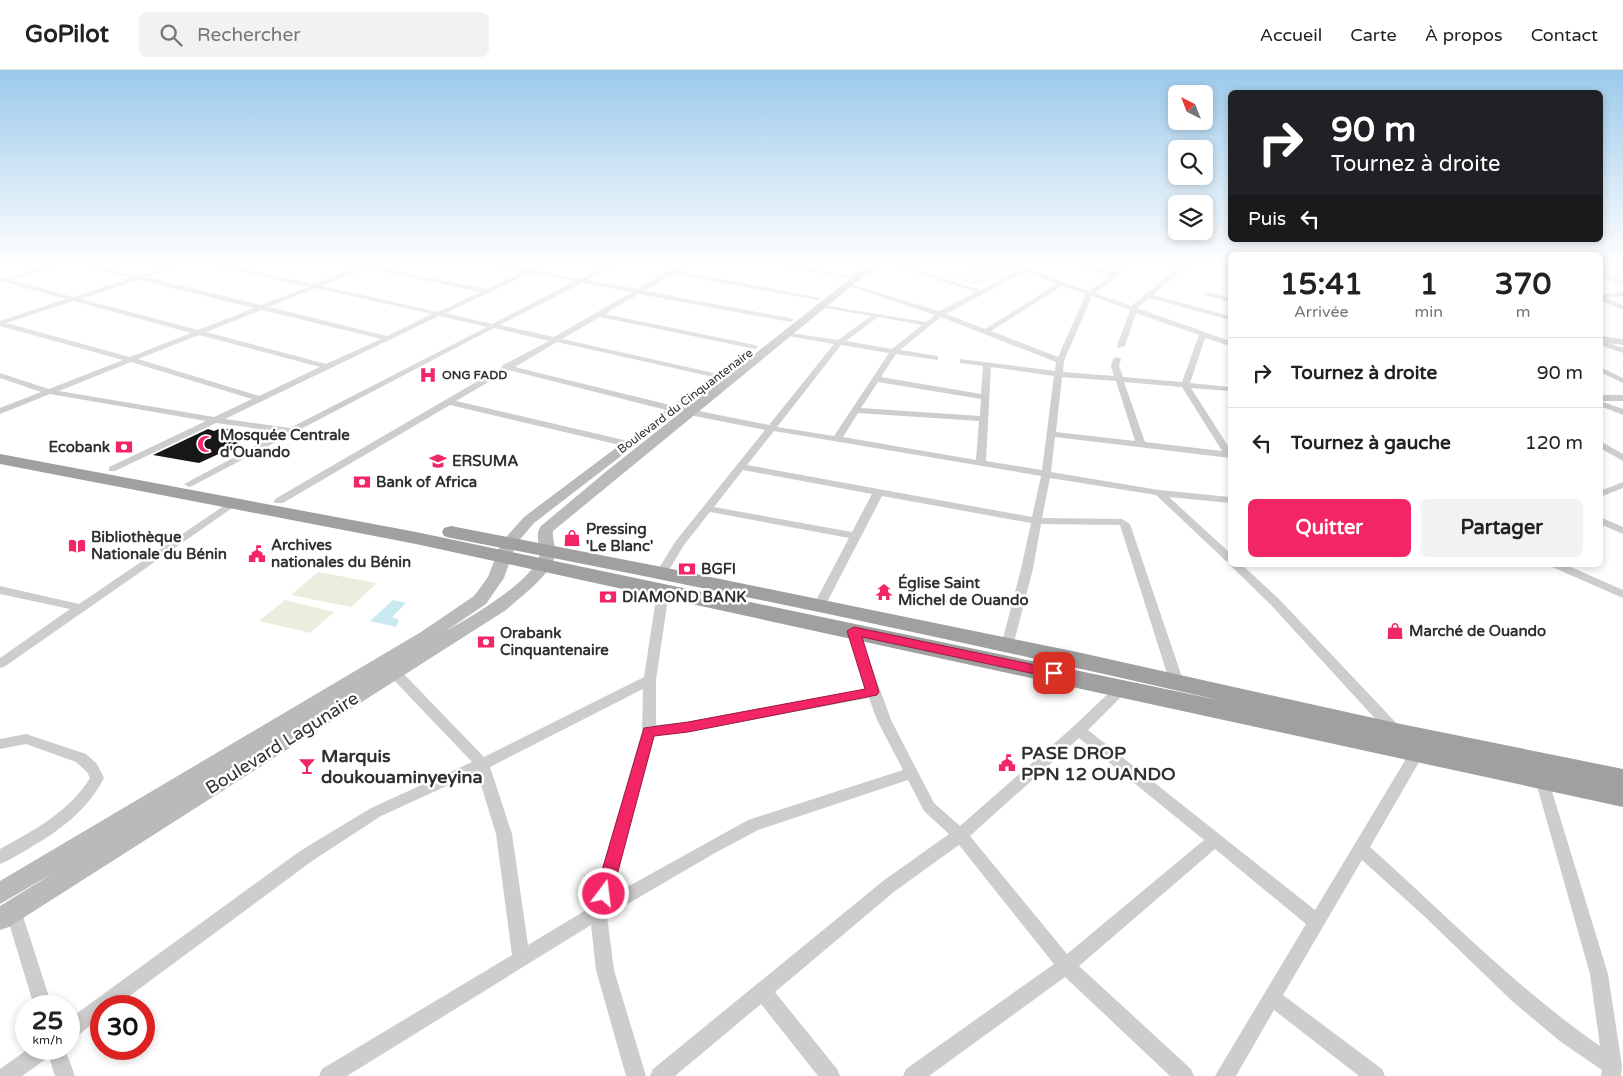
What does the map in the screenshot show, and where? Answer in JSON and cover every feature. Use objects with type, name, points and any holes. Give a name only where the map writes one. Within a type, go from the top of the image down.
[{"type":"highway","points":[[0,448],[279,501],[663,583],[854,631],[1623,796]]},
{"type":"highway","points":[[0,459],[416,538],[506,550]]},
{"type":"highway","points":[[663,583],[819,606],[1396,732],[1623,779]]},
{"type":"main road","name":"Boulevard du Cinquantenaire","points":[[506,550],[529,520],[790,320],[810,309]]},
{"type":"main road","name":"Boulevard du Cinquantenaire","points":[[545,558],[544,535],[546,529],[787,334],[814,309]]},
{"type":"main road","name":"Boulevard Lagunaire","points":[[4,907],[427,636],[480,600],[493,584],[506,550]]},
{"type":"main road","name":"Boulevard Lagunaire","points":[[4,907],[500,606],[526,582],[545,558]]},
{"type":"street","points":[[0,324],[45,309]]},
{"type":"street","points":[[111,309],[326,367]]},
{"type":"street","points":[[0,411],[258,309]]},
{"type":"street","points":[[265,309],[388,338]]},
{"type":"street","points":[[415,309],[718,376]]},
{"type":"street","points":[[112,469],[449,309]]},
{"type":"street","points":[[189,484],[527,309]]},
{"type":"street","points":[[279,501],[606,309]]},
{"type":"street","points":[[730,309],[790,320]]},
{"type":"street","points":[[851,309],[928,324]]},
{"type":"street","points":[[926,309],[1060,361]]},
{"type":"street","points":[[837,439],[894,351],[940,314],[950,309]]},
{"type":"street","points":[[985,332],[1022,309]]},
{"type":"street","points":[[1007,646],[1027,569],[1046,474],[1060,361],[1083,309]]},
{"type":"street","points":[[1121,346],[1133,309]]},
{"type":"street","points":[[1136,309],[1228,343]]},
{"type":"street","points":[[1197,309],[1228,317]]},
{"type":"street","points":[[597,314],[755,347]]},
{"type":"street","points":[[636,1076],[605,970],[598,912],[649,731],[650,680],[663,583],[679,544],[770,428],[840,342],[877,315]]},
{"type":"street","points":[[0,324],[129,359],[260,399]]},
{"type":"street","points":[[787,334],[935,358]]},
{"type":"street","points":[[1185,385],[1203,334]]},
{"type":"street","points":[[1603,340],[1623,342]]},
{"type":"street","points":[[1603,341],[1623,351]]},
{"type":"street","points":[[1117,359],[1115,366],[1141,444]]},
{"type":"street","points":[[963,361],[1059,374],[1228,389]]},
{"type":"street","points":[[981,463],[987,365]]},
{"type":"street","points":[[506,367],[690,413],[770,428],[1159,493],[1228,500]]},
{"type":"street","points":[[1603,371],[1623,381]]},
{"type":"street","points":[[0,375],[47,392],[290,431]]},
{"type":"street","points":[[876,379],[985,397]]},
{"type":"street","points":[[1185,385],[1228,453]]},
{"type":"street","points":[[1603,398],[1623,398]]},
{"type":"street","points":[[447,402],[628,444]]},
{"type":"street","points":[[1603,404],[1623,412]]},
{"type":"street","points":[[856,410],[984,419]]},
{"type":"street","points":[[1051,434],[1228,455]]},
{"type":"street","points":[[1603,445],[1623,451]]},
{"type":"street","points":[[1603,446],[1623,458]]},
{"type":"street","points":[[741,467],[1036,521],[1117,521],[1125,524],[1177,683]]},
{"type":"street","points":[[1603,490],[1623,485]]},
{"type":"street","points":[[819,606],[878,493]]},
{"type":"street","points":[[1159,493],[1228,557]]},
{"type":"street","points":[[0,664],[231,504]]},
{"type":"street","points":[[708,509],[855,536]]},
{"type":"street","points":[[1603,521],[1623,531]]},
{"type":"street","points":[[1238,567],[1275,602],[1396,732]]},
{"type":"street","points":[[1561,567],[1623,594]]},
{"type":"street","points":[[0,590],[81,608]]},
{"type":"street","points":[[854,631],[884,720],[929,808],[960,835],[1066,966],[1184,1076]]},
{"type":"street","points":[[394,672],[482,764],[504,834],[521,959]]},
{"type":"street","points":[[80,1022],[340,833],[376,812],[482,764],[650,680]]},
{"type":"street","points":[[660,1076],[889,886],[960,835],[1079,730],[1121,689]]},
{"type":"street","points":[[649,731],[688,727],[873,692]]},
{"type":"street","points":[[1079,730],[1317,922]]},
{"type":"street","points":[[0,744],[26,739],[81,758],[92,768],[97,778],[89,794],[66,817],[0,857]]},
{"type":"street","points":[[1225,1076],[1417,753]]},
{"type":"street","points":[[329,1076],[598,912],[709,848],[754,826],[912,773]]},
{"type":"street","points":[[1542,779],[1599,974],[1611,1071]]},
{"type":"street","points":[[913,1076],[1066,966],[1215,840]]},
{"type":"street","points":[[1361,849],[1436,916],[1519,996],[1611,1071]]},
{"type":"street","points":[[4,907],[39,995]]},
{"type":"street","points":[[763,992],[830,1076]]},
{"type":"street","points":[[1273,998],[1375,1076]]},
{"type":"street","points":[[6,1076],[29,1060]]},
{"type":"street","points":[[60,1060],[65,1076]]},
{"type":"green space","points":[[318,572],[377,583],[351,607],[291,595]]},
{"type":"green space","points":[[285,600],[334,612],[310,633],[259,621]]},
{"type":"water","points":[[393,600],[406,603],[392,617],[399,620],[396,627],[370,621]]},
{"type":"building","name":"Mosquée Centrale d'Ouando","points":[[221,428],[263,434],[240,441],[234,447],[199,463],[153,455],[208,429],[214,431]]},
{"type":"place","name":"ONG FADD","points":[[428,375]]},
{"type":"place","name":"Mosquée Centrale d'Ouando","points":[[206,444]]},
{"type":"place","name":"Ecobank","points":[[124,447]]},
{"type":"place","name":"ERSUMA","points":[[438,461]]},
{"type":"place","name":"Bank of Africa","points":[[362,482]]},
{"type":"place","name":"Pressing 'Le Blanc'","points":[[572,538]]},
{"type":"place","name":"Bibliothèque Nationale du Bénin","points":[[77,546]]},
{"type":"place","name":"Archives nationales du Bénin","points":[[257,554]]},
{"type":"place","name":"BGFI","points":[[687,569]]},
{"type":"place","name":"Église Saint Michel de Ouando","points":[[884,592]]},
{"type":"place","name":"DIAMOND BANK","points":[[608,597]]},
{"type":"place","name":"Marché de Ouando","points":[[1395,631]]},
{"type":"place","name":"Orabank Cinquantenaire","points":[[486,642]]},
{"type":"place","name":"PASE DROP PPN 12 OUANDO","points":[[1007,763]]},
{"type":"place","name":"Marquis doukouaminyeyina","points":[[307,766]]},
{"type":"route","points":[[604,894],[649,731],[672,730],[873,692],[854,631],[1054,673]]}]
